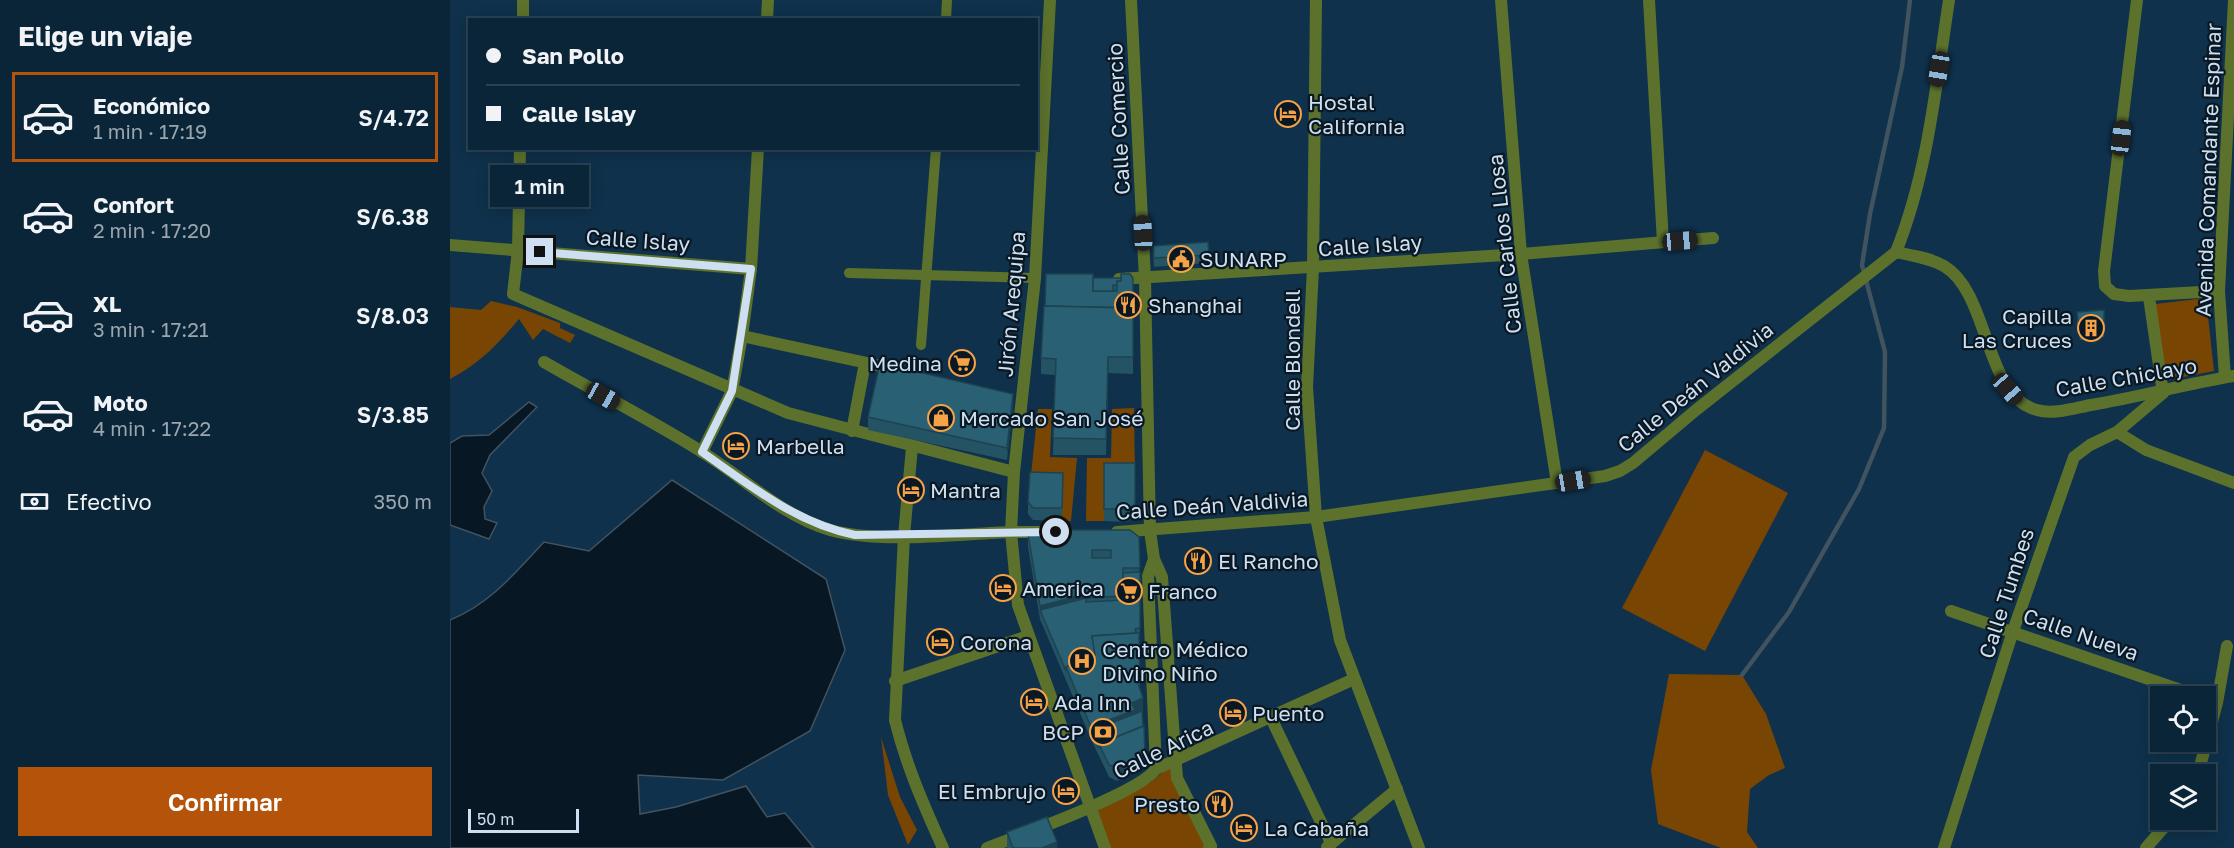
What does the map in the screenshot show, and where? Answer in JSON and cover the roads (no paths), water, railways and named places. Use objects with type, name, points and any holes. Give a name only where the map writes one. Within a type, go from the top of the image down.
[{"type":"street","points":[[523,0],[523,18]]},
{"type":"street","points":[[766,18],[768,0]]},
{"type":"street","points":[[946,18],[947,0]]},
{"type":"street","name":"Jirón Arequipa","points":[[1050,0],[1040,278],[1017,395],[1011,532],[1018,605],[1105,848]]},
{"type":"street","name":"Calle Comercio","points":[[1131,0],[1145,279],[1150,531],[1154,559],[1162,578],[1176,736],[1177,778],[1211,847]]},
{"type":"street","name":"Calle Blondell","points":[[1316,0],[1313,268],[1307,387],[1316,517],[1340,640],[1419,848]]},
{"type":"street","name":"Calle Carlos Llosa","points":[[1500,0],[1521,254],[1557,483]]},
{"type":"street","points":[[1649,0],[1663,242]]},
{"type":"street","points":[[1896,252],[1911,214],[1928,137],[1949,0]]},
{"type":"street","points":[[2138,0],[2104,271],[2105,286],[2114,294],[2149,297],[2219,291]]},
{"type":"street","name":"Avenida Comandante Espinar","points":[[2230,376],[2219,291],[2234,0]]},
{"type":"street","points":[[520,150],[518,250],[513,294],[732,391],[788,413],[1014,472]]},
{"type":"street","points":[[702,452],[732,391],[751,269],[758,150]]},
{"type":"street","points":[[921,345],[936,150]]},
{"type":"street","name":"Calle Islay","points":[[1101,279],[1145,279],[1246,269],[1313,268],[1713,238]]},
{"type":"street","name":"Calle Islay","points":[[450,245],[751,269]]},
{"type":"street","name":"Calle Deán Valdivia","points":[[1103,532],[1150,531],[1316,517],[1605,476],[1620,471],[1633,463],[1896,252]]},
{"type":"street","name":"Calle Chiclayo","points":[[1896,252],[1944,266],[1961,280],[1972,299],[1978,322],[2008,389],[2021,404],[2038,411],[2059,410],[2163,393],[2230,376]]},
{"type":"street","points":[[849,273],[1040,278]]},
{"type":"street","points":[[2149,297],[2163,393]]},
{"type":"street","points":[[742,336],[907,372]]},
{"type":"street","points":[[544,362],[702,452],[805,520],[829,530],[855,535],[904,536],[1056,532]]},
{"type":"street","points":[[852,431],[865,363]]},
{"type":"street","name":"Calle Tumbes","points":[[1944,848],[2013,631],[2074,457],[2090,445],[2116,432],[2163,393]]},
{"type":"street","points":[[2116,432],[2146,450],[2234,483]]},
{"type":"street","points":[[912,447],[904,536],[895,681],[895,720],[902,748],[944,848]]},
{"type":"street","name":"Calle Comercio","points":[[1154,559],[1148,576],[1152,679],[1158,753],[1156,769]]},
{"type":"street","name":"Calle Nueva","points":[[1951,611],[2170,686]]},
{"type":"street","points":[[895,681],[1028,636]]},
{"type":"street","points":[[2215,686],[2227,646]]},
{"type":"street","name":"Calle Arica","points":[[987,848],[1090,806],[1134,785],[1156,769],[1354,679]]},
{"type":"street","points":[[1271,718],[1329,846],[1397,789]]},
{"type":"street","points":[[2146,848],[2162,830]]},
{"type":"water","points":[[529,402],[537,407],[490,455],[482,473],[492,491],[484,507],[485,519],[497,523],[489,539],[450,525],[450,443],[462,436],[489,435]]},
{"type":"water","points":[[672,480],[826,579],[845,650],[810,731],[723,780],[638,775],[640,814],[676,807],[746,786],[767,817],[785,813],[814,848],[450,848],[450,620],[490,596],[544,542],[589,551]]},
{"type":"waterway","points":[[1742,675],[1789,612],[1859,489],[1884,428],[1885,352],[1862,265],[1870,214],[1902,67],[1910,0]]},
{"type":"place","name":"Hostal California","points":[[1288,114]]},
{"type":"place","name":"SUNARP","points":[[1181,259]]},
{"type":"place","name":"Shanghai","points":[[1128,305]]},
{"type":"place","name":"Capilla Las Cruces","points":[[2091,328]]},
{"type":"place","name":"Medina","points":[[962,363]]},
{"type":"place","name":"Mercado San José","points":[[941,418]]},
{"type":"place","name":"Marbella","points":[[736,446]]},
{"type":"place","name":"Mantra","points":[[911,490]]},
{"type":"place","name":"El Rancho","points":[[1198,561]]},
{"type":"place","name":"America","points":[[1003,588]]},
{"type":"place","name":"Franco","points":[[1129,591]]},
{"type":"place","name":"Corona","points":[[940,642]]},
{"type":"place","name":"Centro Médico Divino Niño","points":[[1082,661]]},
{"type":"place","name":"Ada Inn","points":[[1034,702]]},
{"type":"place","name":"Puento","points":[[1233,713]]},
{"type":"place","name":"BCP","points":[[1103,732]]},
{"type":"place","name":"El Embrujo","points":[[1066,791]]},
{"type":"place","name":"Presto","points":[[1219,804]]},
{"type":"place","name":"La Cabaña","points":[[1244,828]]}]
